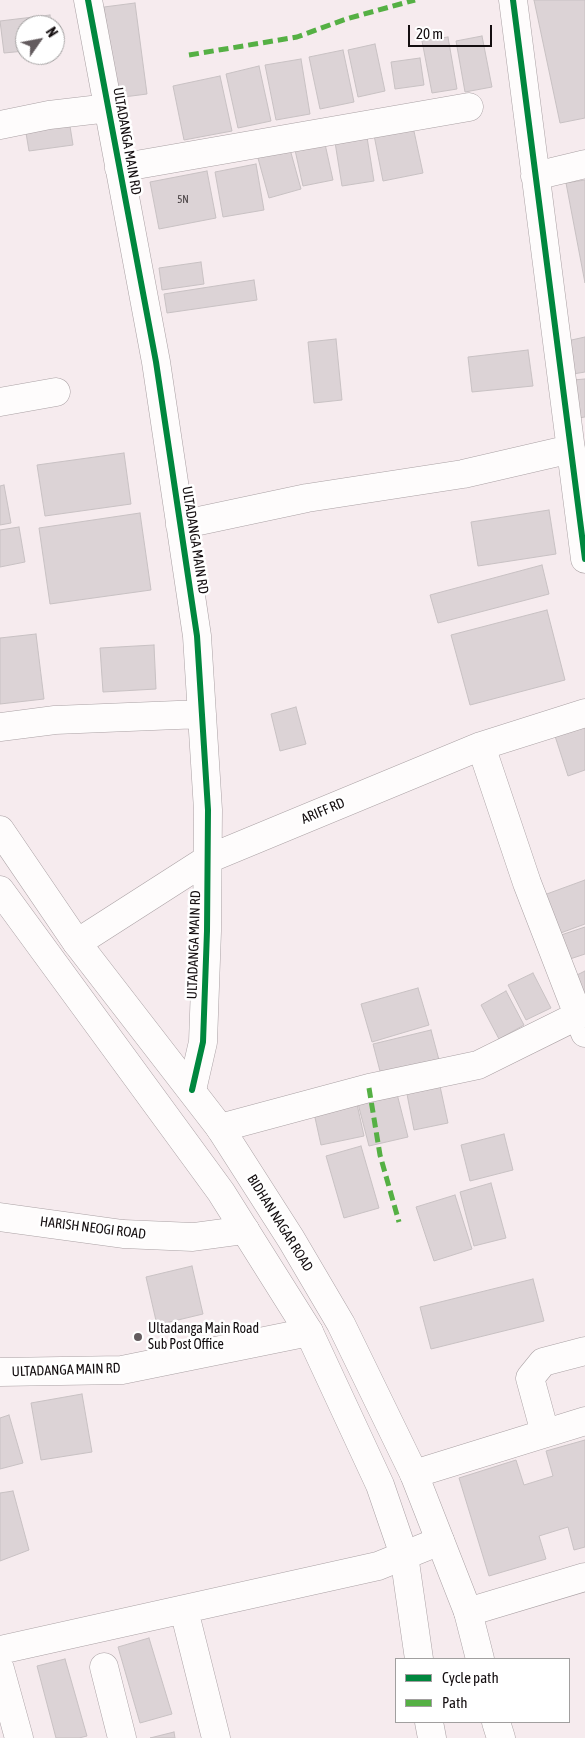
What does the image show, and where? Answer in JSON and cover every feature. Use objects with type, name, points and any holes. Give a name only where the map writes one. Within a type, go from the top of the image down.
[{"type":"street","name":"ULTADANGA MAIN RD","points":[[88,0],[156,362],[196,636],[208,810],[208,859],[203,1042],[192,1090]]},
{"type":"street","points":[[513,0],[585,559]]},
{"type":"street","points":[[119,168],[469,107]]},
{"type":"street","points":[[0,125],[49,115],[109,108]]},
{"type":"street","points":[[536,176],[585,164]]},
{"type":"street","points":[[0,402],[56,392]]},
{"type":"street","points":[[180,525],[307,498],[463,474],[571,449]]},
{"type":"street","name":"ARIFF RD","points":[[78,943],[208,859],[481,746],[585,713]]},
{"type":"street","points":[[0,728],[55,720],[202,714]]},
{"type":"street","points":[[220,1128],[369,1088],[478,1064],[583,1020],[527,883],[481,746]]},
{"type":"street","name":"BIDHAN NAGAR ROAD","points":[[0,830],[78,943],[220,1128],[291,1239],[341,1324],[414,1474],[468,1612],[480,1658]]},
{"type":"street","points":[[0,890],[221,1192],[309,1332],[380,1485],[404,1555],[419,1658]]},
{"type":"street","name":"HARISH NEOGI ROAD","points":[[0,1217],[123,1234],[193,1237],[245,1230]]},
{"type":"street","name":"ULTADANGA MAIN RD","points":[[0,1372],[122,1370],[309,1332]]},
{"type":"street","points":[[545,1433],[530,1378],[543,1362],[585,1351]]},
{"type":"street","points":[[414,1474],[585,1421]]},
{"type":"street","points":[[0,1650],[378,1566],[440,1541]]},
{"type":"street","points":[[468,1612],[585,1577]]},
{"type":"street","points":[[184,1610],[216,1738]]},
{"type":"street","points":[[104,1667],[122,1738]]},
{"type":"street","points":[[0,1669],[19,1738]]},
{"type":"street","points":[[429,1723],[432,1738]]},
{"type":"street","points":[[496,1723],[501,1738]]},
{"type":"building","points":[[534,0],[585,0],[585,118],[560,123]]},
{"type":"building","points":[[135,3],[147,94],[116,98],[104,7]]},
{"type":"building","points":[[15,19],[15,52],[4,53],[0,21]]},
{"type":"building","points":[[482,36],[492,87],[465,92],[456,41]]},
{"type":"building","points":[[448,37],[457,89],[432,93],[422,41]]},
{"type":"building","points":[[375,44],[385,91],[358,97],[348,50]]},
{"type":"building","points":[[343,50],[354,102],[320,109],[309,57]]},
{"type":"building","points":[[420,58],[424,85],[395,89],[391,62]]},
{"type":"building","points":[[301,59],[310,114],[276,120],[265,65]]},
{"type":"building","points":[[259,66],[271,121],[238,128],[226,74]]},
{"type":"building","points":[[220,76],[232,131],[184,140],[173,86]]},
{"type":"building","points":[[69,120],[73,145],[29,151],[25,127]]},
{"type":"building","points":[[412,122],[423,173],[383,181],[373,130]]},
{"type":"building","points":[[366,131],[374,181],[342,186],[334,136]]},
{"type":"building","points":[[323,135],[333,180],[303,186],[293,141]]},
{"type":"building","points":[[288,142],[301,189],[269,198],[256,151]]},
{"type":"building","points":[[256,164],[264,210],[223,217],[215,172]]},
{"type":"building","points":[[207,171],[216,218],[159,229],[150,182]]},
{"type":"building","points":[[585,180],[585,283],[566,183]]},
{"type":"building","points":[[201,262],[204,284],[162,290],[159,268]]},
{"type":"building","points":[[254,280],[257,300],[167,313],[164,294]]},
{"type":"building","points":[[585,337],[585,372],[573,374],[567,341]]},
{"type":"building","points":[[336,339],[342,400],[314,403],[308,342]]},
{"type":"building","points":[[528,350],[533,386],[472,392],[468,357]]},
{"type":"building","points":[[585,379],[585,417],[578,418],[573,380]]},
{"type":"building","points":[[124,453],[131,504],[45,516],[37,465]]},
{"type":"building","points":[[4,485],[11,523],[0,525],[0,486]]},
{"type":"building","points":[[549,510],[556,554],[478,566],[471,522]]},
{"type":"building","points":[[140,513],[151,590],[50,604],[39,528]]},
{"type":"building","points":[[19,527],[25,562],[0,567],[0,530]]},
{"type":"building","points":[[542,565],[549,594],[438,623],[430,595]]},
{"type":"building","points":[[547,610],[565,680],[470,705],[451,635]]},
{"type":"building","points":[[36,634],[44,699],[0,704],[0,638]]},
{"type":"building","points":[[154,645],[156,689],[103,692],[100,648]]},
{"type":"building","points":[[296,707],[306,744],[280,751],[271,714]]},
{"type":"building","points":[[585,723],[585,770],[568,776],[554,733]]},
{"type":"building","points":[[585,880],[585,924],[558,934],[544,895]]},
{"type":"building","points":[[585,927],[585,954],[570,959],[561,935]]},
{"type":"building","points":[[585,971],[585,995],[577,999],[569,979]]},
{"type":"building","points":[[533,973],[551,1008],[526,1020],[508,985]]},
{"type":"building","points":[[418,988],[429,1025],[372,1042],[361,1004]]},
{"type":"building","points":[[506,991],[524,1025],[499,1039],[481,1005]]},
{"type":"building","points":[[431,1030],[439,1060],[381,1075],[373,1044]]},
{"type":"building","points":[[438,1077],[448,1123],[414,1130],[405,1084]]},
{"type":"building","points":[[395,1086],[408,1137],[369,1146],[356,1096]]},
{"type":"building","points":[[355,1095],[364,1136],[321,1145],[312,1104]]},
{"type":"building","points":[[504,1134],[513,1170],[470,1181],[461,1145]]},
{"type":"building","points":[[361,1146],[379,1208],[344,1218],[326,1156]]},
{"type":"building","points":[[491,1183],[506,1238],[474,1246],[460,1192]]},
{"type":"building","points":[[455,1195],[472,1249],[434,1261],[416,1207]]},
{"type":"building","points":[[192,1266],[203,1314],[157,1325],[146,1277]]},
{"type":"building","points":[[533,1279],[544,1321],[431,1349],[420,1307]]},
{"type":"building","points":[[82,1394],[92,1452],[41,1460],[31,1403]]},
{"type":"building","points":[[9,1415],[23,1463],[0,1469],[0,1418]]},
{"type":"building","points":[[585,1440],[585,1547],[574,1550],[568,1527],[539,1536],[546,1559],[489,1576],[459,1478],[516,1460],[524,1485],[553,1476],[546,1451]]},
{"type":"building","points":[[13,1491],[29,1550],[0,1561],[0,1493]]},
{"type":"building","points":[[149,1638],[172,1714],[140,1723],[118,1647]]},
{"type":"building","points":[[65,1659],[87,1736],[79,1738],[56,1738],[37,1666]]},
{"type":"building","points":[[174,1732],[175,1738],[150,1738]]},
{"type":"marked path","points":[[189,55],[297,37],[346,19],[415,0]]},
{"type":"marked path","points":[[369,1088],[380,1155],[399,1222]]},
{"type":"cycle path","points":[[88,0],[156,362],[197,636],[208,810],[207,931],[203,1042],[192,1090]]},
{"type":"cycle path","points":[[513,0],[585,559]]},
{"type":"place","name":"Ultadanga Main Road Sub Post Office","points":[[138,1337]]}]
